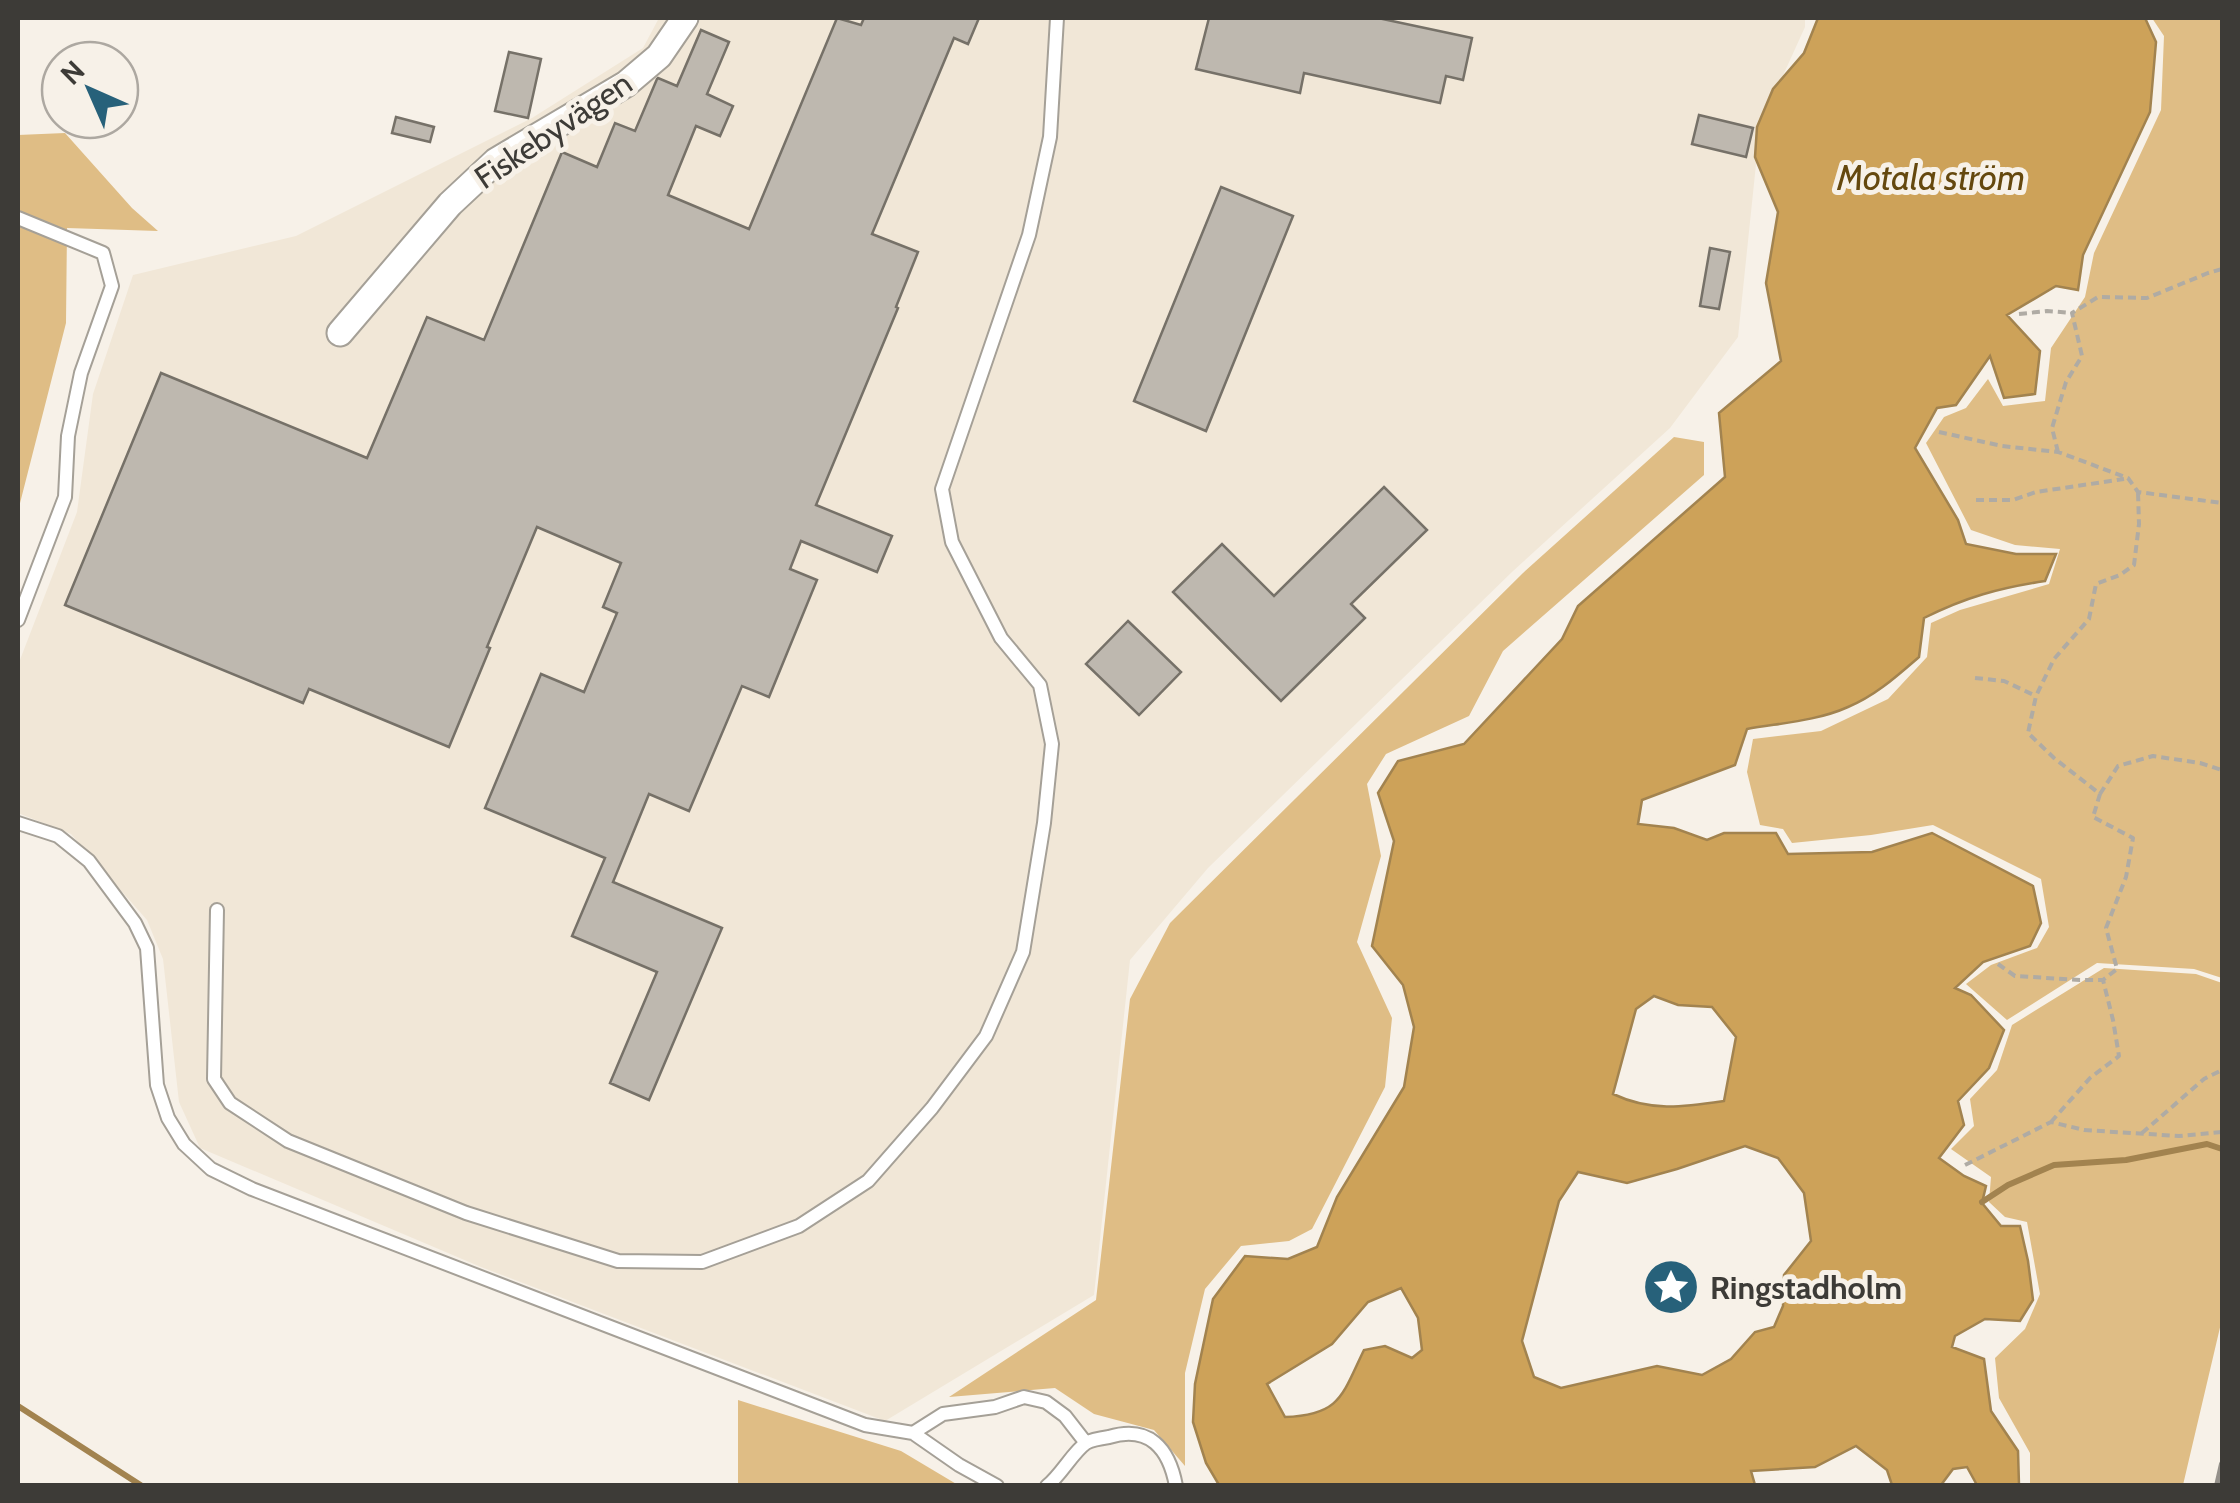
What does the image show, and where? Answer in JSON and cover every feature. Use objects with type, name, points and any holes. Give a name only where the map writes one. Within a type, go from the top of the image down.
[{"type":"street","name":"Fiskebyvägen","points":[[340,333],[450,204],[496,161],[626,84],[659,56],[686,18]]},
{"type":"lane","points":[[217,910],[214,1080],[230,1103],[288,1140],[466,1213],[618,1260],[702,1262],[799,1226],[868,1181],[932,1108],[986,1036],[1024,952],[1052,744],[1040,684],[1002,638],[960,558],[952,542],[942,490],[1030,235],[1050,137],[1056,18]]},
{"type":"lane","points":[[18,218],[104,253],[112,286],[81,374],[68,436],[65,496],[18,620]]},
{"type":"lane","points":[[18,822],[58,836],[89,861],[135,923],[147,948],[157,1085],[168,1118],[184,1144],[211,1169],[252,1190],[865,1426],[913,1433],[997,1486]]},
{"type":"lane","points":[[913,1433],[943,1414],[995,1407],[1024,1397],[1046,1402],[1065,1416],[1086,1443]]},
{"type":"lane","points":[[1048,1486],[1086,1443],[1125,1432],[1147,1438],[1161,1448],[1172,1465],[1176,1486]]},
{"type":"path","points":[[2019,314],[2072,313],[2098,297],[2147,298],[2222,269]]},
{"type":"path","points":[[2058,452],[2052,428],[2066,382],[2082,356],[2072,313]]},
{"type":"path","points":[[1939,432],[2002,446],[2058,452],[2128,478],[2138,492],[2140,524],[2134,565],[2096,584],[2089,619],[2054,659],[2036,696],[2028,734],[2100,794]]},
{"type":"path","points":[[1976,500],[2013,500],[2036,492],[2128,478]]},
{"type":"path","points":[[2138,492],[2222,503]]},
{"type":"path","points":[[1976,678],[2004,680],[2036,696]]},
{"type":"path","points":[[1998,964],[2015,976],[2102,980],[2117,969],[2106,928],[2126,877],[2133,838],[2093,817],[2100,794],[2118,766],[2153,756],[2200,762],[2222,770]]},
{"type":"path","points":[[1966,1165],[2051,1122],[2090,1078],[2119,1056],[2102,980]]},
{"type":"path","points":[[2142,1133],[2204,1079],[2222,1070]]},
{"type":"path","points":[[2051,1122],[2084,1130],[2179,1136],[2222,1132]]},
{"type":"shaded area","points":[[659,18],[1805,18],[1805,27],[1760,126],[1738,337],[1670,428],[1513,571],[1208,868],[1130,960],[1094,1295],[885,1421],[481,1267],[200,1148],[179,1102],[163,959],[147,920],[71,834],[18,813],[18,665],[77,512],[93,394],[133,275],[296,236],[532,118],[643,48]]},
{"type":"shaded area","points":[[2152,18],[2222,18],[2222,978],[2194,969],[2097,963],[2007,1020],[1966,984],[1991,965],[2037,948],[2049,927],[2041,879],[1933,825],[1792,843],[1783,829],[1760,825],[1747,772],[1753,739],[1821,731],[1888,699],[1927,657],[1931,623],[1960,610],[2049,584],[2060,549],[2015,545],[1971,530],[1926,443],[1944,417],[1966,408],[1988,379],[2003,406],[2045,401],[2051,348],[2085,297],[2094,253],[2161,110],[2164,36]]},
{"type":"shaded area","points":[[18,135],[71,140],[158,231],[67,228],[66,323],[18,511]]},
{"type":"shaded area","points":[[1674,437],[1704,442],[1704,475],[1503,651],[1469,716],[1386,754],[1367,784],[1381,856],[1357,942],[1392,1018],[1385,1087],[1312,1229],[1289,1241],[1241,1246],[1205,1289],[1185,1373],[1185,1466],[1154,1430],[1094,1414],[1055,1388],[949,1397],[1096,1300],[1130,999],[1170,923],[1523,573]]},
{"type":"shaded area","points":[[2104,968],[2196,974],[2222,983],[2222,1319],[2183,1485],[2030,1485],[2030,1453],[1999,1398],[1995,1358],[2025,1329],[2040,1294],[2027,1222],[2005,1217],[1989,1202],[1991,1177],[1951,1149],[1974,1126],[1970,1099],[1997,1070],[2012,1025]]},
{"type":"shaded area","points":[[738,1400],[901,1451],[958,1485],[738,1485]]},
{"type":"water","name":"Motala ström","points":[[1818,18],[2145,18],[2156,42],[2150,112],[2083,255],[2078,290],[2056,286],[2007,315],[2040,351],[2035,394],[2004,398],[1990,356],[1956,405],[1937,408],[1915,448],[1958,520],[1966,544],[2016,554],[2056,554],[2045,581],[1983,594],[1924,618],[1919,657],[1885,685],[1836,712],[1747,729],[1735,765],[1642,800],[1638,824],[1674,828],[1707,840],[1724,833],[1776,833],[1788,854],[1872,852],[1932,833],[2033,886],[2041,923],[2030,946],[1983,962],[1955,988],[1971,995],[2004,1030],[1989,1068],[1958,1101],[1964,1125],[1939,1158],[1986,1186],[1982,1203],[2001,1226],[2020,1226],[2033,1300],[2020,1321],[1985,1319],[1955,1336],[1952,1347],[1984,1359],[1991,1411],[2018,1451],[2019,1485],[1977,1485],[1967,1467],[1953,1469],[1941,1485],[1892,1485],[1887,1470],[1856,1446],[1815,1467],[1751,1471],[1755,1485],[1219,1485],[1206,1463],[1193,1422],[1195,1384],[1213,1299],[1245,1256],[1288,1259],[1317,1247],[1337,1197],[1404,1087],[1414,1027],[1403,985],[1372,946],[1394,841],[1378,793],[1398,761],[1464,744],[1562,639],[1578,606],[1725,477],[1719,413],[1781,361],[1766,283],[1778,212],[1755,157],[1757,127],[1773,89],[1804,53]],"holes":[[[1654,996],[1678,1005],[1712,1007],[1736,1037],[1724,1101],[1654,1106],[1613,1094],[1636,1009]],[[1745,1146],[1778,1158],[1804,1193],[1811,1241],[1784,1275],[1783,1306],[1774,1327],[1755,1332],[1731,1359],[1702,1375],[1657,1366],[1561,1388],[1534,1377],[1522,1341],[1559,1201],[1578,1172],[1627,1183]],[[1401,1288],[1418,1318],[1422,1350],[1412,1358],[1385,1346],[1364,1350],[1344,1390],[1329,1407],[1285,1417],[1267,1384],[1332,1344],[1368,1302]]]},
{"type":"building","points":[[837,18],[861,25],[864,18],[979,18],[968,44],[954,38],[872,234],[918,252],[816,505],[892,536],[877,572],[801,541],[790,569],[817,580],[769,697],[742,686],[689,811],[649,794],[613,882],[722,928],[649,1100],[610,1083],[657,972],[572,936],[605,858],[485,808],[541,674],[584,692],[617,613],[603,607],[621,563],[537,527],[449,747],[309,689],[303,703],[65,605],[161,373],[367,458],[427,317],[484,340],[562,152],[597,167],[615,123],[635,131],[657,79],[677,86],[701,30],[729,42],[707,94],[733,106],[720,136],[696,126],[668,195],[749,229]]},
{"type":"building","points":[[1209,18],[1378,18],[1472,38],[1463,80],[1446,76],[1440,103],[1304,73],[1300,93],[1196,69]]},
{"type":"building","points":[[509,52],[541,59],[528,118],[495,111]]},
{"type":"building","points":[[1699,115],[1753,128],[1746,157],[1692,144]]},
{"type":"building","points":[[396,117],[434,127],[430,142],[392,133]]},
{"type":"building","points":[[1221,187],[1293,216],[1206,431],[1134,401]]},
{"type":"building","points":[[1710,248],[1730,252],[1719,309],[1700,306]]},
{"type":"building","points":[[1384,487],[1427,530],[1351,604],[1365,618],[1281,701],[1173,592],[1222,544],[1274,596]]},
{"type":"building","points":[[1128,621],[1181,672],[1139,715],[1086,664]]},
{"type":"waterway","points":[[1982,1202],[2008,1185],[2054,1165],[2126,1160],[2207,1144],[2222,1149]]},
{"type":"waterway","points":[[18,1406],[142,1486]]},
{"type":"railway","points":[[2217,1486],[2222,1464]]},
{"type":"place","name":"Ringstadholm","points":[[1671,1287]]}]
